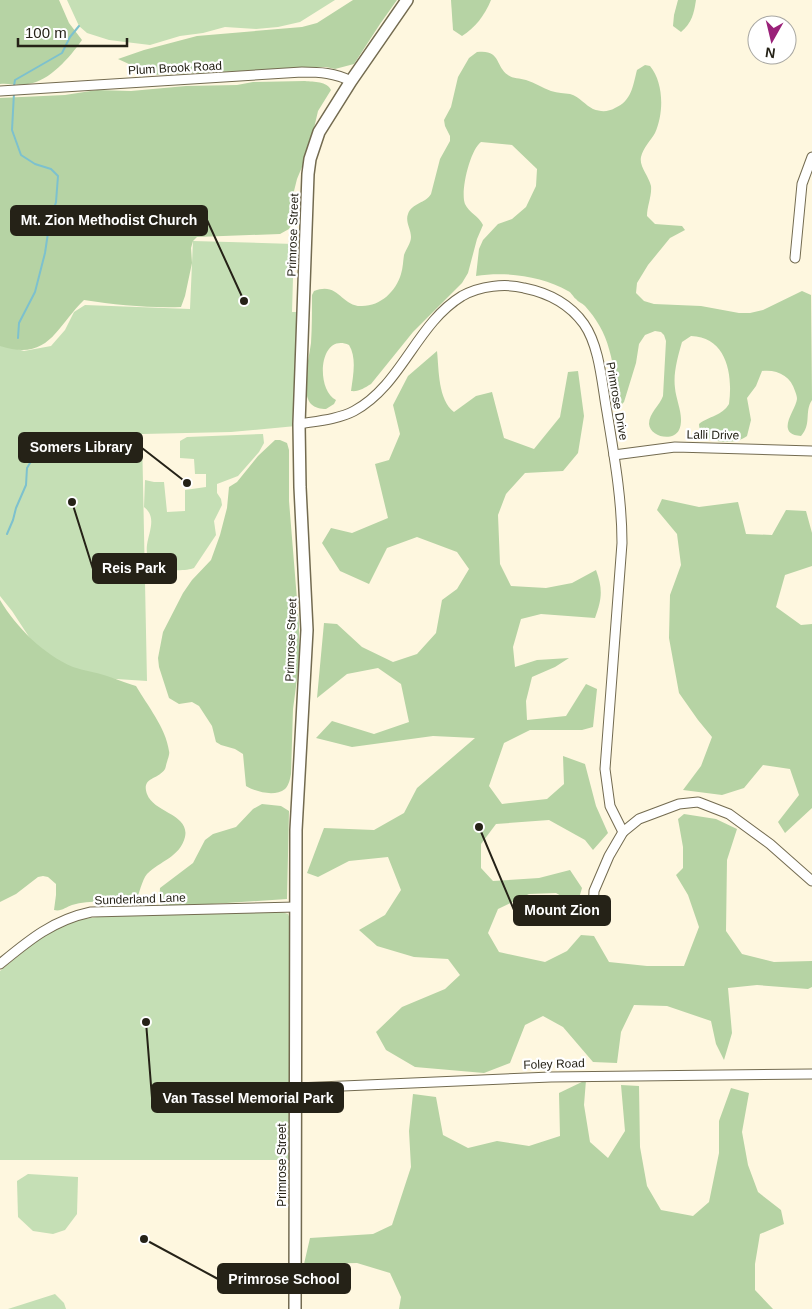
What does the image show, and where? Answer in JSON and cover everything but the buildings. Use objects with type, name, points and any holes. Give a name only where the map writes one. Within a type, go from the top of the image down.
[{"type":"main road","name":"Primrose Street","points":[[295,1309],[297,1088],[296,830],[307,630],[300,487],[300,424],[310,159],[319,132],[351,81],[407,0]]},
{"type":"street","name":"Plum Brook Road","points":[[0,91],[302,72],[330,73],[351,81]]},
{"type":"street","points":[[795,258],[802,184],[812,157]]},
{"type":"street","name":"Primrose Drive","points":[[300,424],[353,412],[370,401],[384,388],[406,356],[442,311],[461,297],[480,289],[498,285],[516,286],[551,295],[573,311],[585,325],[599,366],[622,516],[622,543],[605,769],[610,806],[623,832]]},
{"type":"street","name":"Lalli Drive","points":[[614,455],[675,447],[812,451]]},
{"type":"street","points":[[593,912],[594,891],[609,856],[623,832],[639,819],[679,804],[698,802],[729,814],[770,844],[812,881]]},
{"type":"street","name":"Sunderland Lane","points":[[0,964],[44,930],[68,918],[91,912],[296,907]]},
{"type":"street","name":"Foley Road","points":[[297,1088],[551,1076],[812,1074]]},
{"type":"green space","points":[[0,0],[59,0],[69,23],[82,40],[59,67],[44,78],[25,85],[0,84]]},
{"type":"green space","points":[[67,0],[335,0],[300,22],[256,29],[225,27],[203,33],[180,36],[150,45],[109,40],[87,33],[79,26]]},
{"type":"green space","points":[[353,0],[397,0],[354,64],[335,69],[326,67],[153,75],[118,59],[197,36],[302,27],[317,23]]},
{"type":"green space","points":[[451,0],[491,0],[479,21],[462,36],[453,30]]},
{"type":"green space","points":[[678,0],[696,0],[692,18],[681,32],[673,26]]},
{"type":"green space","points":[[477,52],[490,53],[497,59],[504,71],[514,78],[526,80],[551,91],[570,94],[593,109],[602,111],[607,111],[621,105],[631,92],[637,70],[645,65],[650,66],[658,81],[661,107],[655,133],[645,147],[641,157],[641,164],[651,186],[647,216],[655,224],[682,226],[685,230],[670,238],[648,265],[637,283],[636,293],[644,301],[654,304],[701,306],[739,313],[763,310],[802,291],[811,295],[812,400],[808,409],[806,427],[801,436],[789,431],[788,426],[797,399],[790,381],[778,372],[762,371],[756,386],[747,398],[751,420],[747,436],[727,442],[705,436],[699,424],[723,411],[729,404],[730,381],[725,360],[720,350],[713,343],[703,338],[691,336],[682,342],[675,371],[675,388],[681,420],[681,425],[676,434],[667,437],[657,435],[650,428],[649,424],[651,416],[663,396],[666,341],[661,332],[655,331],[645,335],[639,344],[636,363],[624,402],[617,409],[614,371],[607,343],[600,326],[585,306],[568,291],[535,278],[499,274],[476,276],[479,249],[483,240],[498,224],[512,219],[526,207],[536,186],[537,169],[512,145],[481,142],[473,153],[470,162],[465,181],[464,198],[467,207],[483,225],[477,239],[468,273],[462,283],[413,332],[371,384],[357,391],[351,391],[354,361],[349,345],[339,343],[331,347],[326,354],[323,364],[323,374],[329,394],[336,400],[334,404],[326,409],[318,408],[311,404],[306,391],[306,383],[311,343],[312,295],[314,291],[329,289],[349,303],[362,306],[375,303],[391,292],[399,280],[404,255],[411,239],[407,220],[408,214],[410,210],[431,194],[440,159],[450,141],[444,120],[451,107],[458,77],[469,58]]},
{"type":"green space","points":[[305,81],[323,83],[331,90],[318,111],[309,150],[297,179],[293,195],[294,220],[289,229],[280,234],[197,237],[193,241],[191,248],[192,263],[181,307],[132,306],[84,300],[58,331],[41,346],[17,350],[0,346],[0,98],[65,95],[97,90],[131,91],[186,86],[237,85],[253,82]]},
{"type":"green space","points":[[193,241],[294,244],[292,312],[298,312],[296,426],[231,432],[142,434],[147,681],[86,677],[37,649],[0,596],[0,344],[24,351],[51,346],[65,330],[74,312],[85,305],[190,309]]},
{"type":"green space","points":[[437,351],[440,384],[449,407],[454,412],[476,396],[492,392],[504,438],[534,449],[560,417],[568,372],[578,371],[584,416],[578,453],[563,471],[525,473],[506,494],[498,515],[500,564],[511,586],[546,588],[572,583],[596,570],[601,589],[595,618],[541,614],[521,619],[513,647],[515,667],[537,660],[569,658],[555,667],[532,677],[526,701],[527,720],[566,716],[586,684],[597,689],[593,727],[582,730],[530,730],[504,743],[489,786],[502,804],[547,799],[564,784],[563,756],[585,764],[596,806],[608,833],[593,850],[585,840],[549,820],[496,824],[481,844],[481,868],[493,881],[539,878],[570,870],[582,888],[577,905],[556,893],[529,894],[498,909],[488,933],[499,952],[545,962],[567,951],[581,935],[594,936],[609,962],[647,966],[684,966],[699,927],[688,895],[676,875],[683,868],[683,847],[678,819],[684,814],[716,819],[737,829],[727,860],[726,931],[742,954],[774,962],[812,961],[812,987],[808,989],[757,985],[728,988],[732,1033],[724,1060],[716,1044],[711,1021],[667,1006],[634,1005],[621,1032],[617,1063],[593,1062],[563,1027],[543,1016],[525,1025],[510,1063],[484,1073],[415,1067],[386,1050],[376,1032],[402,1007],[445,989],[460,975],[448,959],[414,957],[377,946],[359,930],[385,915],[401,890],[388,857],[349,861],[318,877],[307,873],[324,828],[374,830],[404,813],[417,788],[475,738],[433,736],[352,747],[316,738],[332,721],[374,734],[409,722],[401,684],[378,668],[347,674],[317,698],[324,623],[337,624],[362,647],[393,662],[417,654],[436,633],[442,600],[457,589],[469,569],[457,552],[417,537],[387,548],[369,584],[340,571],[322,543],[331,528],[352,533],[388,518],[375,464],[389,460],[400,434],[393,405],[408,376]]},
{"type":"green space","points":[[263,434],[264,443],[259,452],[238,476],[217,484],[217,493],[222,505],[214,521],[216,535],[194,568],[171,570],[148,566],[147,548],[151,520],[148,511],[144,507],[145,480],[164,482],[167,512],[185,511],[185,490],[206,487],[206,474],[195,474],[194,459],[180,458],[180,441],[187,437]]},
{"type":"green space","points":[[275,440],[287,443],[289,450],[289,501],[299,624],[299,664],[293,709],[291,774],[285,789],[271,793],[260,792],[246,786],[243,754],[216,742],[212,726],[199,706],[192,702],[179,704],[169,698],[158,658],[163,632],[183,593],[192,580],[211,560],[227,508],[229,487],[237,482],[258,456]]},
{"type":"green space","points":[[662,499],[699,507],[738,502],[746,534],[772,535],[786,510],[806,511],[812,533],[812,566],[785,575],[776,607],[801,625],[812,624],[812,808],[785,833],[778,822],[799,795],[790,769],[763,765],[744,788],[722,795],[683,790],[701,766],[712,737],[679,693],[669,638],[670,595],[681,565],[677,534],[657,510]]},
{"type":"green space","points":[[0,600],[14,620],[32,639],[62,662],[136,686],[156,717],[164,734],[169,756],[162,773],[146,784],[147,794],[157,806],[182,823],[185,829],[185,837],[174,854],[147,874],[136,902],[88,902],[72,905],[61,910],[54,910],[56,884],[48,877],[43,876],[38,877],[16,894],[0,902]]},
{"type":"green space","points":[[262,804],[281,806],[289,811],[287,899],[168,907],[159,903],[160,888],[193,863],[205,840],[213,834],[236,827],[253,809]]},
{"type":"green space","points":[[282,912],[288,914],[290,919],[291,1160],[0,1160],[0,971],[50,930],[77,920],[104,916]]},
{"type":"green space","points":[[586,1080],[584,1105],[590,1142],[608,1158],[625,1131],[621,1085],[639,1086],[640,1147],[647,1186],[661,1210],[693,1216],[709,1202],[719,1153],[719,1121],[731,1088],[749,1093],[742,1132],[748,1165],[758,1192],[781,1210],[784,1224],[760,1234],[755,1264],[755,1290],[773,1309],[399,1309],[401,1297],[390,1273],[357,1263],[304,1264],[310,1238],[373,1234],[392,1225],[411,1167],[409,1131],[413,1094],[436,1097],[443,1135],[468,1148],[497,1141],[529,1146],[560,1136],[559,1093]]},
{"type":"green space","points":[[28,1174],[78,1177],[77,1214],[65,1230],[53,1234],[33,1231],[18,1217],[17,1181]]},
{"type":"green space","points":[[55,1294],[64,1303],[66,1309],[8,1309]]},
{"type":"waterway","points":[[14,86],[15,80],[62,53],[70,37],[79,26]]},
{"type":"waterway","points":[[14,93],[12,130],[21,155],[35,164],[51,169],[58,176],[56,202],[49,226],[45,253],[35,292],[19,323],[18,338]]},
{"type":"waterway","points":[[7,534],[26,485],[27,468],[33,458]]},
{"type":"place","name":"Mt. Zion Methodist Church","points":[[244,301]]},
{"type":"place","name":"Somers Library","points":[[187,483]]},
{"type":"place","name":"Reis Park","points":[[72,502]]},
{"type":"place","name":"Mount Zion","points":[[479,827]]},
{"type":"place","name":"Van Tassel Memorial Park","points":[[146,1022]]},
{"type":"place","name":"Primrose School","points":[[144,1239]]}]
